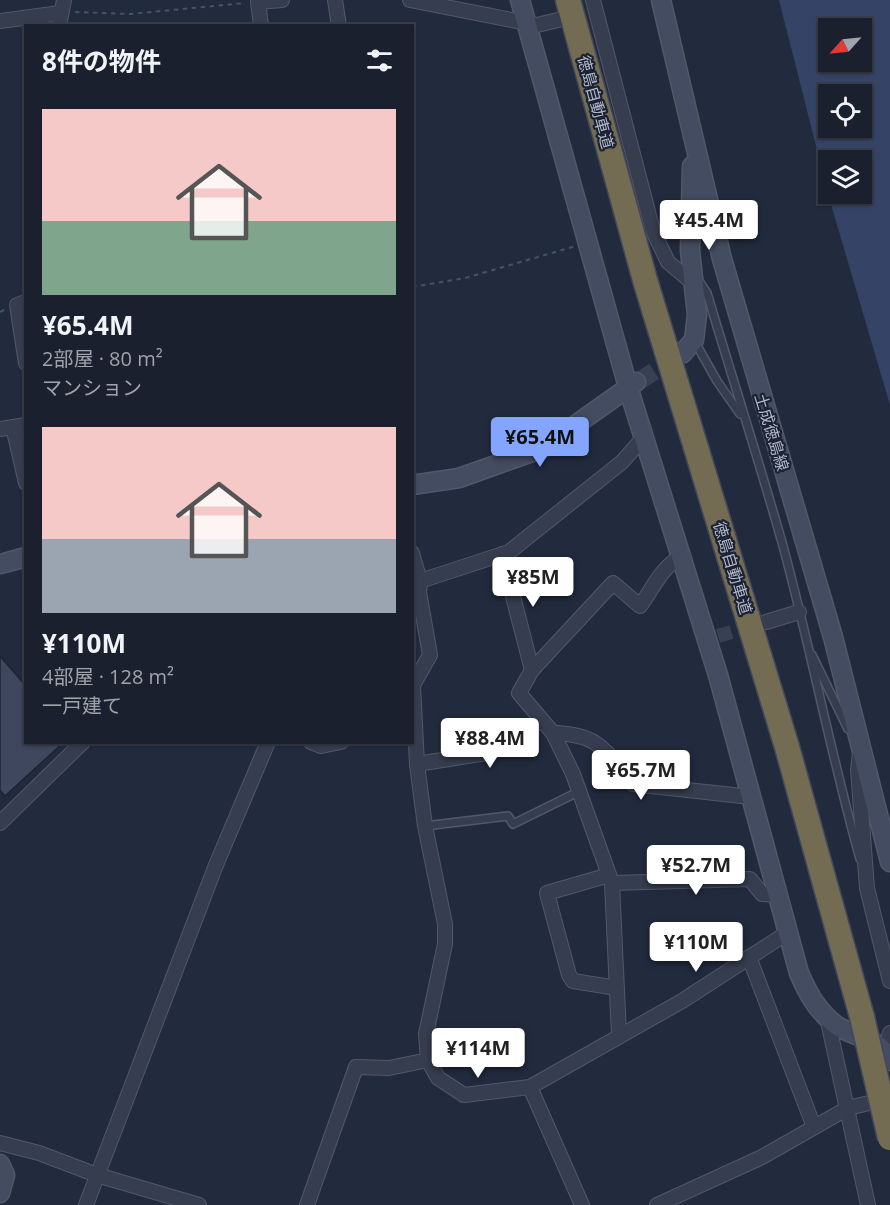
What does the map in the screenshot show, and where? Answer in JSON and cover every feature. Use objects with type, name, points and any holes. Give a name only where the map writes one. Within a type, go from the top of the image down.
[{"type":"highway","name":"徳島自動車道","points":[[580,8],[645,280],[788,747],[862,1017],[890,1138]]},
{"type":"street","points":[[261,24],[258,2],[282,0]]},
{"type":"street","points":[[335,0],[339,24]]},
{"type":"street","points":[[410,0],[537,25],[580,8],[653,231],[668,262],[693,276]]},
{"type":"street","points":[[520,0],[586,243],[633,384],[644,437],[681,557],[712,638],[787,933],[804,985],[810,998],[827,1017],[845,1030],[889,1049]]},
{"type":"street","name":"土成徳島線","points":[[661,0],[722,259],[805,538],[890,862]]},
{"type":"street","points":[[0,21],[61,13]]},
{"type":"street","points":[[688,347],[697,315],[693,276],[690,129]]},
{"type":"street","points":[[24,303],[17,305],[24,350]]},
{"type":"street","points":[[414,485],[459,478],[543,448],[633,384]]},
{"type":"street","points":[[13,427],[24,474]]},
{"type":"street","points":[[420,580],[502,554],[522,542],[622,462],[644,437]]},
{"type":"street","points":[[502,554],[532,670]]},
{"type":"street","points":[[619,1035],[610,879],[580,791],[553,734],[519,693],[532,670],[613,583],[640,606],[656,581],[675,560],[681,557]]},
{"type":"street","points":[[0,564],[24,558]]},
{"type":"street","points":[[414,560],[420,580],[419,592],[430,655],[414,683]]},
{"type":"street","points":[[766,622],[799,612]]},
{"type":"street","points":[[414,708],[417,764],[425,826],[445,924],[445,944],[426,1034],[428,1060],[438,1078],[464,1095],[530,1087],[682,1001],[787,933]]},
{"type":"street","points":[[417,764],[487,753],[506,747],[540,720]]},
{"type":"street","points":[[553,734],[585,736],[601,748],[633,784],[751,797]]},
{"type":"street","points":[[0,823],[81,744]]},
{"type":"street","points":[[86,1205],[216,865],[267,744]]},
{"type":"street","points":[[316,744],[321,746],[331,744]]},
{"type":"street","points":[[860,745],[858,770],[867,888],[890,981]]},
{"type":"street","points":[[617,988],[573,981],[547,893],[610,879],[750,879],[768,859]]},
{"type":"street","points":[[750,879],[762,894],[777,895]]},
{"type":"street","points":[[749,957],[814,1127]]},
{"type":"street","points":[[827,1017],[868,1205]]},
{"type":"street","points":[[307,1205],[356,1067],[389,1068],[428,1060]]},
{"type":"street","points":[[530,1087],[582,1205]]},
{"type":"street","points":[[657,1205],[762,1157],[848,1108],[890,1097]]},
{"type":"street","points":[[0,1143],[39,1153],[97,1175],[200,1205]]},
{"type":"street","points":[[0,1164],[5,1175],[0,1193]]},
{"type":"lane","points":[[693,276],[707,293],[745,421],[799,612],[834,768],[860,860],[867,873]]},
{"type":"lane","points":[[688,347],[708,362],[717,381],[745,421]]},
{"type":"lane","points":[[809,651],[849,731],[860,745]]},
{"type":"lane","points":[[425,826],[508,816],[513,824],[580,791]]},
{"type":"lane","points":[[878,931],[890,954]]},
{"type":"path","points":[[61,13],[130,14],[258,2]]},
{"type":"path","points":[[414,287],[465,278],[586,243]]},
{"type":"water","points":[[779,0],[890,0],[890,405],[831,204],[872,204],[872,150],[818,150],[818,154]]},
{"type":"building","points":[[0,656],[24,684],[24,744],[62,744],[5,796],[0,790]]},
{"type":"tunnel","points":[[639,381],[680,355]]},
{"type":"tunnel","points":[[718,636],[756,625]]}]
